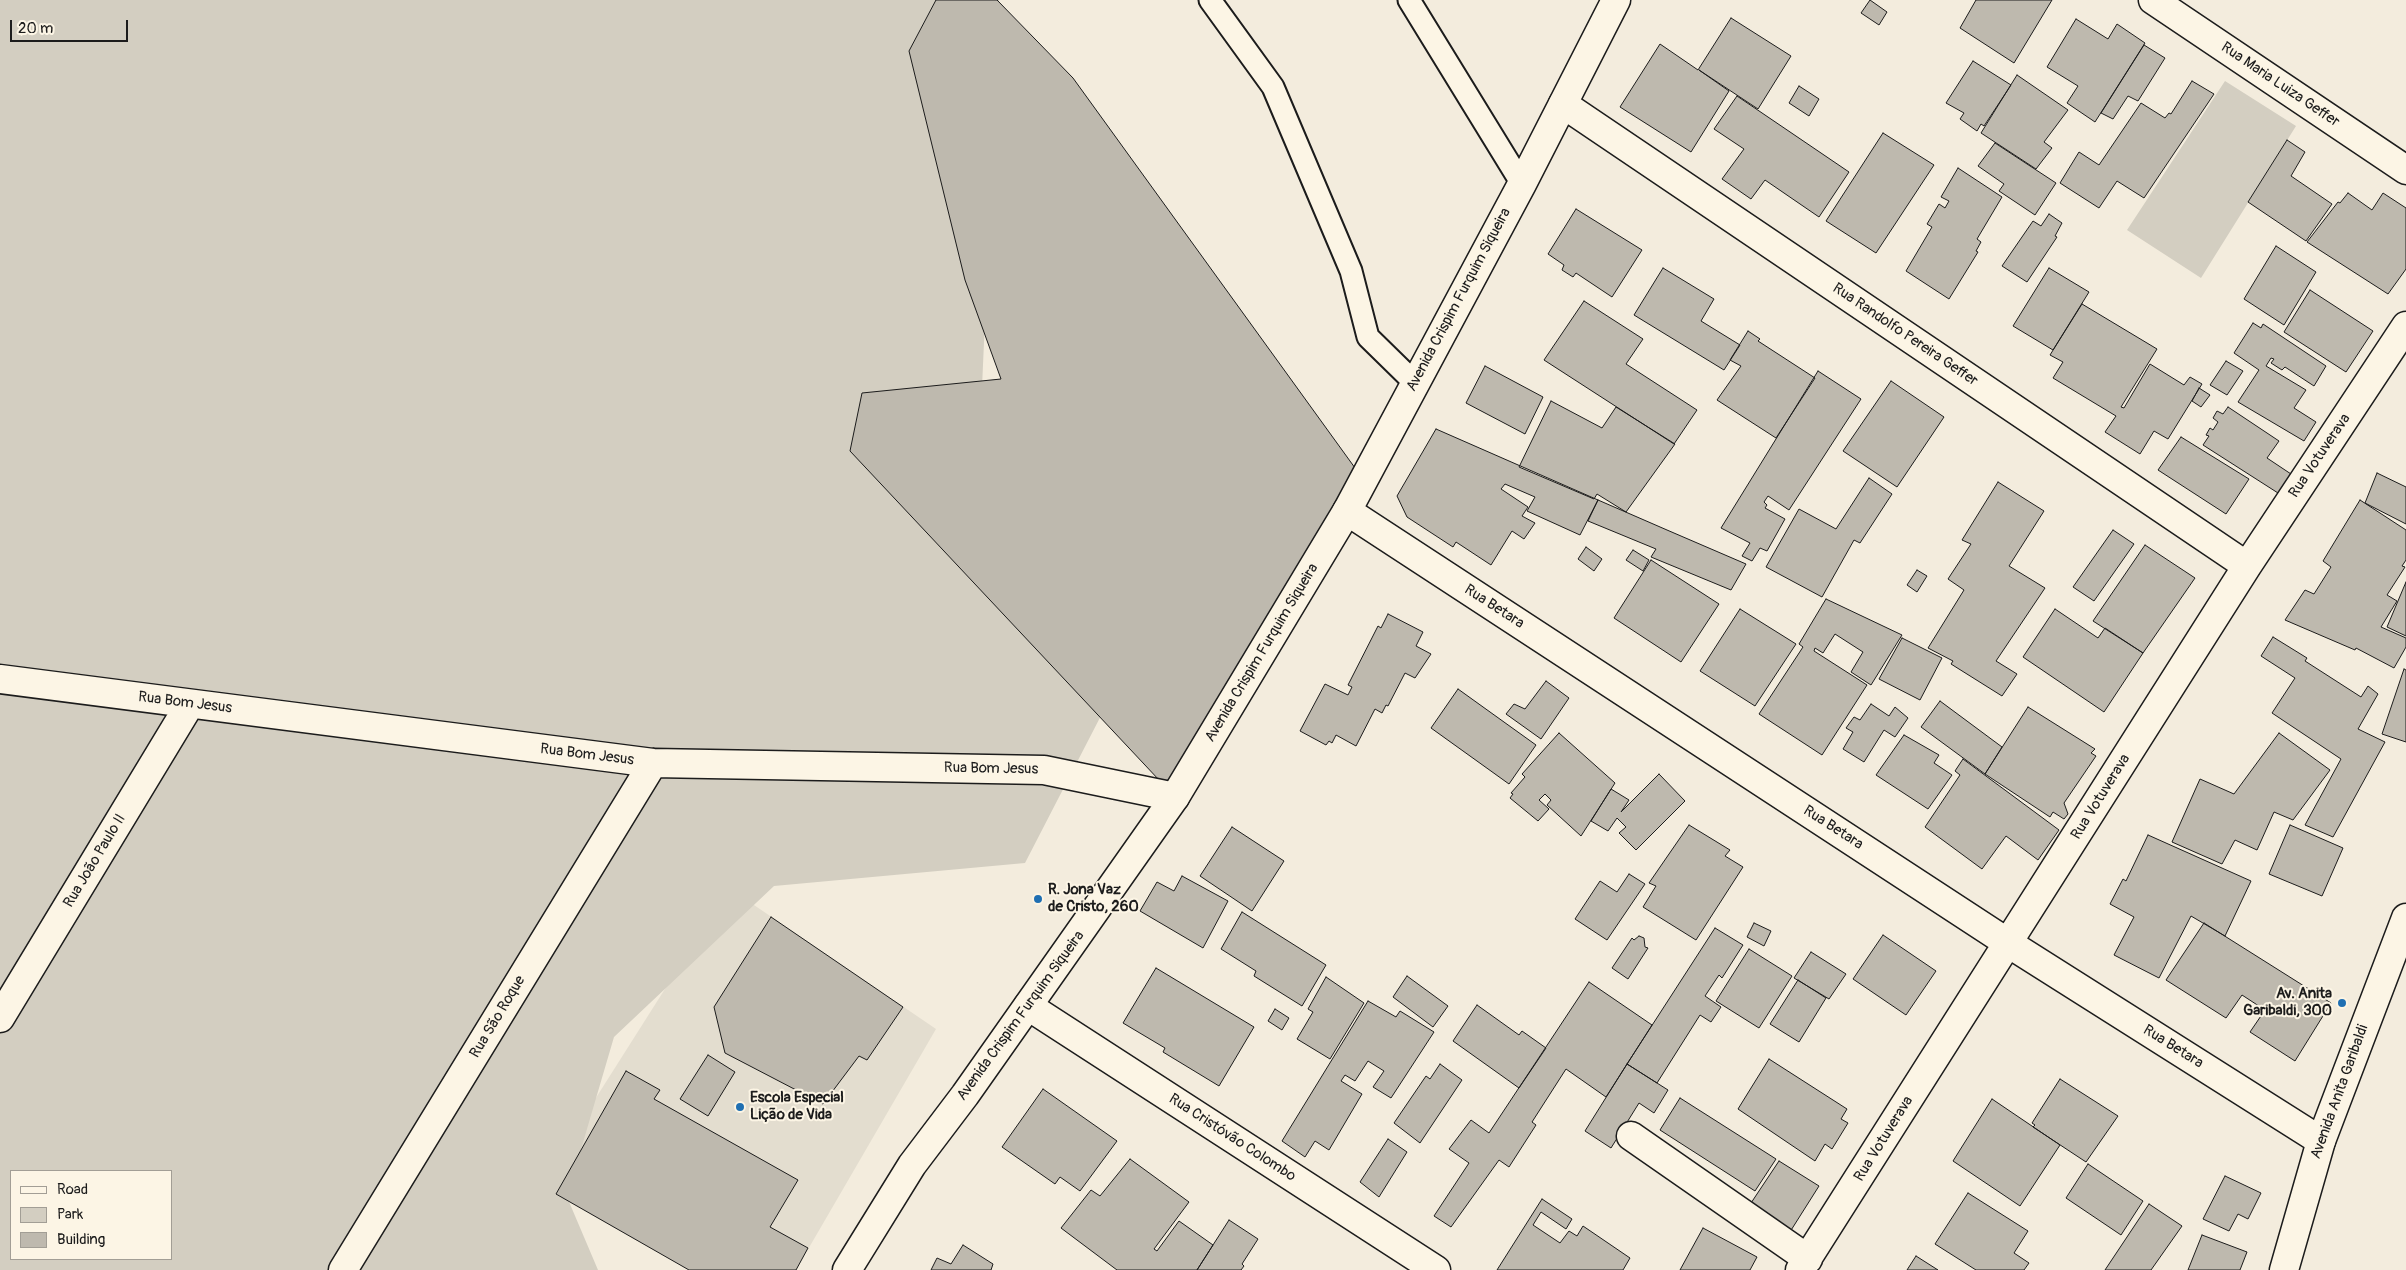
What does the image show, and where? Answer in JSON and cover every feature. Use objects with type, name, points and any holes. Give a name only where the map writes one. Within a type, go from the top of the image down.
[{"type":"street","name":"Avenida Crispim Furquim Siqueira","points":[[846,1270],[912,1165],[1028,1006],[1175,797],[1347,511],[1522,184],[1616,0]]},
{"type":"street","name":"Rua Maria Luiza Geffer","points":[[2153,0],[2406,170]]},
{"type":"street","name":"Rua Randolfo Pereira Geffer","points":[[1563,104],[2247,566]]},
{"type":"street","name":"Rua Votuverava","points":[[1804,1264],[2247,566],[2406,326]]},
{"type":"street","name":"Rua Betara","points":[[1347,511],[2008,943],[2321,1141]]},
{"type":"street","name":"Rua Bom Jesus","points":[[0,680],[653,763],[1044,770],[1175,797]]},
{"type":"street","name":"Rua João Paulo II","points":[[0,1018],[190,704]]},
{"type":"street","name":"Rua São Roque","points":[[343,1270],[653,763]]},
{"type":"street","name":"Avenida Anita Garibaldi","points":[[2284,1270],[2321,1141],[2406,918]]},
{"type":"street","name":"Rua Cristóvão Colombo","points":[[1028,1006],[1436,1270]]},
{"type":"street","points":[[1631,1136],[1804,1264]]},
{"type":"lane","points":[[1210,0],[1273,87],[1351,271],[1368,337],[1414,383]]},
{"type":"lane","points":[[1409,0],[1522,184]]},
{"type":"shaded area","name":"Escola Especial Lição de Vida","points":[[729,888],[936,1029],[796,1270],[689,1270],[540,1186]]},
{"type":"green space","points":[[0,0],[999,0],[980,433],[1123,673],[1025,863],[774,886],[614,1037],[567,1197],[598,1270],[0,1270]]},
{"type":"green space","points":[[2225,81],[2296,126],[2201,278],[2127,230]]},
{"type":"building","points":[[936,0],[997,0],[1073,78],[1363,479],[1175,797],[850,451],[862,393],[1001,379],[965,280],[909,51]]},
{"type":"building","points":[[1870,0],[1887,12],[1879,25],[1861,13]]},
{"type":"building","points":[[1976,0],[2052,0],[2014,63],[1960,28]]},
{"type":"building","points":[[1731,18],[1791,56],[1758,109],[1699,70],[1729,91],[1691,152],[1620,107],[1660,44],[1698,70]]},
{"type":"building","points":[[2076,19],[2108,39],[2117,24],[2145,43],[2095,122],[2067,103],[2078,86],[2047,67]]},
{"type":"building","points":[[2144,45],[2165,58],[2138,101],[2128,96],[2113,119],[2101,113]]},
{"type":"building","points":[[1973,61],[2011,85],[1984,126],[1981,124],[1977,131],[1960,119],[1964,113],[1946,103]]},
{"type":"building","points":[[2017,75],[2068,110],[2044,142],[2052,148],[2036,169],[1981,133]]},
{"type":"building","points":[[2192,81],[2214,94],[2144,198],[2117,181],[2099,208],[2060,183],[2079,152],[2099,165],[2141,103],[2165,118],[2169,113],[2171,114]]},
{"type":"building","points":[[1799,86],[1819,99],[1809,116],[1789,103]]},
{"type":"building","points":[[1737,96],[1849,172],[1819,217],[1765,180],[1751,199],[1722,179],[1744,149],[1714,129]]},
{"type":"building","points":[[1883,133],[1934,165],[1876,253],[1826,221]]},
{"type":"building","points":[[2287,140],[2305,152],[2291,176],[2332,204],[2306,241],[2248,202]]},
{"type":"building","points":[[1995,143],[2056,183],[2035,215],[1999,191],[2004,184],[1978,166]]},
{"type":"building","points":[[1958,168],[2002,197],[1977,239],[1981,242],[1976,251],[1978,252],[1949,299],[1906,271],[1932,227],[1927,224],[1939,204],[1945,208],[1949,201],[1941,197]]},
{"type":"building","points":[[2348,193],[2372,210],[2383,193],[2406,208],[2406,269],[2388,294],[2307,242],[2338,202],[2340,203]]},
{"type":"building","points":[[1576,209],[1642,250],[1612,297],[1576,273],[1573,277],[1562,270],[1564,265],[1548,254]]},
{"type":"building","points":[[2049,214],[2062,223],[2055,236],[2057,237],[2027,282],[2002,266],[2033,221],[2041,226]]},
{"type":"building","points":[[2276,246],[2316,272],[2284,325],[2244,299]]},
{"type":"building","points":[[1663,268],[1714,299],[1701,321],[1740,345],[1724,370],[1634,315]]},
{"type":"building","points":[[2049,268],[2089,292],[2053,350],[2013,326]]},
{"type":"building","points":[[2310,290],[2373,331],[2346,372],[2284,332]]},
{"type":"building","points":[[1584,301],[1643,339],[1626,364],[1697,410],[1674,444],[1544,360]]},
{"type":"building","points":[[2082,304],[2157,349],[2121,407],[2124,408],[2150,364],[2184,385],[2190,377],[2202,384],[2168,439],[2154,431],[2140,454],[2105,432],[2116,416],[2053,378],[2063,362],[2050,355]]},
{"type":"building","points":[[2253,323],[2261,328],[2263,324],[2326,366],[2314,386],[2285,367],[2282,370],[2271,363],[2274,359],[2271,358],[2266,366],[2306,390],[2294,408],[2316,422],[2304,441],[2238,402],[2259,370],[2234,353]]},
{"type":"building","points":[[1748,331],[1760,339],[1758,341],[1815,378],[1776,438],[1717,400],[1741,366],[1730,360]]},
{"type":"building","points":[[2226,361],[2243,371],[2227,395],[2210,385]]},
{"type":"building","points":[[1485,366],[1543,397],[1525,434],[1466,403]]},
{"type":"building","points":[[1818,371],[1861,399],[1789,510],[1768,496],[1764,502],[1767,505],[1765,508],[1785,519],[1767,551],[1760,548],[1752,561],[1742,556],[1750,543],[1721,528]]},
{"type":"building","points":[[1891,381],[1944,417],[1897,487],[1843,451]]},
{"type":"building","points":[[2199,388],[2210,395],[2201,407],[2192,401]]},
{"type":"building","points":[[1551,401],[1602,428],[1616,407],[1675,444],[1626,512],[1597,494],[1594,499],[1519,467]]},
{"type":"building","points":[[2228,407],[2279,441],[2267,458],[2291,474],[2278,493],[2203,445],[2209,436],[2206,435],[2210,428],[2213,430],[2218,422],[2213,418],[2217,411],[2223,414]]},
{"type":"building","points":[[1436,429],[1598,500],[1580,535],[1527,511],[1535,497],[1505,484],[1501,489],[1528,507],[1522,516],[1535,523],[1524,539],[1512,531],[1491,565],[1456,542],[1453,547],[1407,517],[1397,496]]},
{"type":"building","points":[[2181,437],[2249,479],[2226,514],[2158,470]]},
{"type":"building","points":[[2377,473],[2406,487],[2406,524],[2365,503]]},
{"type":"building","points":[[1869,478],[1892,494],[1860,543],[1854,540],[1822,597],[1766,567],[1799,509],[1836,529]]},
{"type":"building","points":[[1998,482],[2044,511],[2009,566],[2045,588],[1996,661],[2017,674],[2002,696],[1951,664],[1953,661],[1928,648],[1964,590],[1948,579],[1971,544],[1962,540]]},
{"type":"building","points":[[1598,500],[1746,564],[1731,590],[1651,557],[1656,549],[1588,521]]},
{"type":"building","points":[[2360,500],[2406,530],[2406,560],[2402,566],[2405,567],[2387,595],[2397,601],[2381,627],[2406,638],[2406,647],[2394,668],[2356,648],[2355,650],[2285,620],[2305,590],[2314,594],[2331,567],[2323,561]]},
{"type":"building","points":[[2113,530],[2134,544],[2094,601],[2073,587]]},
{"type":"building","points":[[2145,545],[2195,578],[2143,653],[2093,621]]},
{"type":"building","points":[[1586,547],[1602,559],[1594,571],[1578,559]]},
{"type":"building","points":[[1633,550],[1649,560],[1643,571],[1626,560]]},
{"type":"building","points":[[1651,560],[1719,604],[1681,662],[1614,618]]},
{"type":"building","points":[[1917,570],[1927,576],[1917,592],[1907,585]]},
{"type":"building","points":[[2406,582],[2406,636],[2387,627]]},
{"type":"building","points":[[1826,599],[1902,635],[1871,685],[1851,672],[1863,652],[1835,634],[1823,653],[1815,648],[1814,651],[1867,685],[1822,755],[1759,714],[1803,647],[1799,644]]},
{"type":"building","points":[[1740,609],[1796,644],[1755,706],[1700,671]]},
{"type":"building","points":[[2055,609],[2098,638],[2105,628],[2143,653],[2104,712],[2023,657]]},
{"type":"building","points":[[1388,614],[1423,632],[1416,646],[1431,654],[1415,678],[1405,673],[1388,706],[1386,705],[1382,713],[1375,709],[1356,746],[1336,735],[1332,743],[1329,741],[1326,745],[1300,731],[1325,684],[1348,695],[1352,687],[1348,685],[1378,626],[1381,628]]},
{"type":"building","points":[[2273,637],[2307,658],[2305,661],[2361,697],[2368,686],[2378,694],[2358,729],[2385,742],[2333,837],[2305,825],[2341,759],[2272,713],[2295,678],[2261,656]]},
{"type":"building","points":[[1902,638],[1942,658],[1920,700],[1879,679]]},
{"type":"building","points":[[2404,669],[2406,670],[2406,742],[2382,734]]},
{"type":"building","points":[[1546,681],[1569,698],[1541,739],[1506,714],[1514,704],[1525,709]]},
{"type":"building","points":[[1458,689],[1536,745],[1509,784],[1431,728]]},
{"type":"building","points":[[1940,701],[2002,747],[1985,774],[1921,727]]},
{"type":"building","points":[[1871,704],[1889,716],[1895,707],[1908,718],[1895,737],[1884,730],[1864,762],[1843,749],[1853,732],[1846,728],[1854,717],[1860,720]]},
{"type":"building","points":[[2028,707],[2095,749],[2091,753],[2096,756],[2064,803],[2068,814],[2064,819],[2053,812],[2050,817],[1985,774]]},
{"type":"building","points":[[1559,733],[1615,783],[1581,836],[1547,805],[1551,800],[1545,794],[1539,800],[1549,809],[1538,821],[1510,798],[1513,794],[1511,793],[1525,777],[1522,774]]},
{"type":"building","points":[[2279,733],[2330,770],[2293,820],[2274,812],[2257,850],[2235,840],[2222,864],[2172,842],[2200,779],[2234,794]]},
{"type":"building","points":[[1904,735],[1939,755],[1934,763],[1952,775],[1928,809],[1876,775]]},
{"type":"building","points":[[1963,759],[2059,830],[2038,860],[2006,836],[1982,869],[1925,827],[1960,775],[1955,771]]},
{"type":"building","points":[[1659,774],[1685,801],[1636,850],[1619,833],[1626,827],[1617,818],[1608,831],[1591,821],[1611,789],[1629,800],[1621,812]]},
{"type":"building","points":[[1689,825],[1730,850],[1725,856],[1743,867],[1696,940],[1643,907],[1656,886],[1649,883]]},
{"type":"building","points":[[2290,825],[2343,848],[2322,896],[2269,874]]},
{"type":"building","points":[[1232,827],[1284,861],[1252,911],[1200,876]]},
{"type":"building","points":[[2148,835],[2251,881],[2225,936],[2191,916],[2159,978],[2114,955],[2134,917],[2110,904],[2123,879],[2126,881]]},
{"type":"building","points":[[1629,874],[1645,884],[1607,940],[1575,919],[1600,881],[1617,892]]},
{"type":"building","points":[[1182,876],[1228,901],[1203,948],[1140,911],[1157,882],[1174,891]]},
{"type":"building","points":[[1242,912],[1326,965],[1302,1006],[1254,976],[1256,971],[1221,949]]},
{"type":"building","points":[[771,917],[903,1007],[867,1060],[859,1056],[823,1104],[725,1053],[714,1007]]},
{"type":"building","points":[[1754,923],[1771,931],[1764,946],[1747,937]]},
{"type":"building","points":[[2204,923],[2331,1003],[2295,1061],[2250,1032],[2265,1010],[2242,995],[2226,1018],[2166,980]]},
{"type":"building","points":[[1715,928],[1743,945],[1722,978],[1719,975],[1705,996],[1721,1007],[1711,1022],[1700,1015],[1657,1083],[1627,1064]]},
{"type":"building","points":[[1883,935],[1936,971],[1906,1015],[1853,979]]},
{"type":"building","points":[[1639,936],[1644,938],[1645,947],[1648,948],[1628,979],[1612,968],[1632,938],[1634,940]]},
{"type":"building","points":[[1749,949],[1792,976],[1759,1028],[1716,1001]]},
{"type":"building","points":[[1811,952],[1846,974],[1829,999],[1794,978]]},
{"type":"building","points":[[1156,968],[1254,1027],[1219,1086],[1163,1052],[1165,1048],[1123,1023]]},
{"type":"building","points":[[1407,976],[1448,1006],[1433,1027],[1393,997]]},
{"type":"building","points":[[1326,977],[1364,1003],[1330,1059],[1297,1039],[1313,1012],[1308,1009]]},
{"type":"building","points":[[1798,980],[1826,998],[1799,1042],[1770,1024]]},
{"type":"building","points":[[1589,982],[1652,1025],[1606,1097],[1566,1069],[1532,1122],[1536,1125],[1509,1167],[1499,1160],[1451,1227],[1434,1216],[1469,1163],[1449,1149],[1471,1120],[1489,1133]]},
{"type":"building","points":[[1368,1001],[1396,1017],[1400,1011],[1434,1032],[1391,1098],[1373,1087],[1384,1071],[1368,1061],[1355,1081],[1345,1075],[1341,1081],[1362,1094],[1329,1150],[1315,1141],[1305,1157],[1282,1141]]},
{"type":"building","points":[[1477,1005],[1519,1035],[1522,1031],[1546,1048],[1519,1088],[1453,1041]]},
{"type":"building","points":[[1275,1009],[1289,1018],[1282,1030],[1268,1021]]},
{"type":"building","points":[[708,1055],[735,1072],[708,1116],[680,1099]]},
{"type":"building","points":[[1769,1059],[1847,1109],[1841,1119],[1848,1123],[1832,1149],[1825,1144],[1815,1161],[1738,1109]]},
{"type":"building","points":[[1440,1064],[1462,1080],[1420,1143],[1394,1123],[1426,1076],[1430,1079]]},
{"type":"building","points":[[1627,1064],[1668,1090],[1654,1113],[1639,1103],[1611,1148],[1585,1131]]},
{"type":"building","points":[[626,1071],[660,1090],[654,1099],[798,1180],[770,1227],[808,1248],[796,1270],[689,1270],[556,1194]]},
{"type":"building","points":[[2060,1079],[2118,1116],[2086,1162],[2033,1127],[2035,1125],[2032,1123]]},
{"type":"building","points":[[1043,1089],[1117,1141],[1080,1191],[1060,1177],[1055,1184],[1002,1147]]},
{"type":"building","points":[[1680,1098],[1776,1159],[1755,1191],[1660,1130]]},
{"type":"building","points":[[1992,1099],[2060,1145],[2020,1206],[1953,1161]]},
{"type":"building","points":[[1388,1139],[1407,1152],[1379,1197],[1360,1182]]},
{"type":"building","points":[[1130,1159],[1189,1202],[1154,1249],[1157,1251],[1179,1221],[1213,1245],[1197,1270],[1117,1270],[1061,1228],[1091,1190],[1100,1196]]},
{"type":"building","points":[[1779,1161],[1819,1186],[1788,1235],[1747,1209]]},
{"type":"building","points":[[2088,1164],[2143,1201],[2121,1235],[2066,1198]]},
{"type":"building","points":[[2225,1176],[2261,1193],[2248,1219],[2238,1214],[2229,1231],[2203,1219]]},
{"type":"building","points":[[1968,1193],[2028,1231],[2014,1253],[2029,1263],[2024,1270],[1976,1270],[1935,1244]]},
{"type":"building","points":[[1542,1199],[1572,1219],[1566,1229],[1541,1212],[1533,1225],[1560,1243],[1569,1231],[1577,1236],[1583,1226],[1630,1258],[1623,1270],[1497,1270]]},
{"type":"building","points":[[2149,1204],[2182,1226],[2151,1270],[2105,1270]]},
{"type":"building","points":[[1229,1220],[1258,1239],[1242,1264],[1244,1266],[1241,1270],[1197,1270]]},
{"type":"building","points":[[1703,1228],[1757,1257],[1750,1270],[1680,1270]]},
{"type":"building","points":[[2202,1235],[2247,1252],[2240,1270],[2188,1270]]},
{"type":"building","points":[[963,1245],[993,1264],[991,1270],[931,1270],[937,1258],[951,1264]]},
{"type":"building","points":[[1916,1256],[1938,1270],[1907,1270]]},
{"type":"place","name":"R. Jona Vaz de Cristo, 260","points":[[1038,899]]},
{"type":"place","name":"Av. Anita Garibaldi, 300","points":[[2342,1003]]},
{"type":"place","name":"Escola Especial Lição de Vida","points":[[740,1107]]}]
